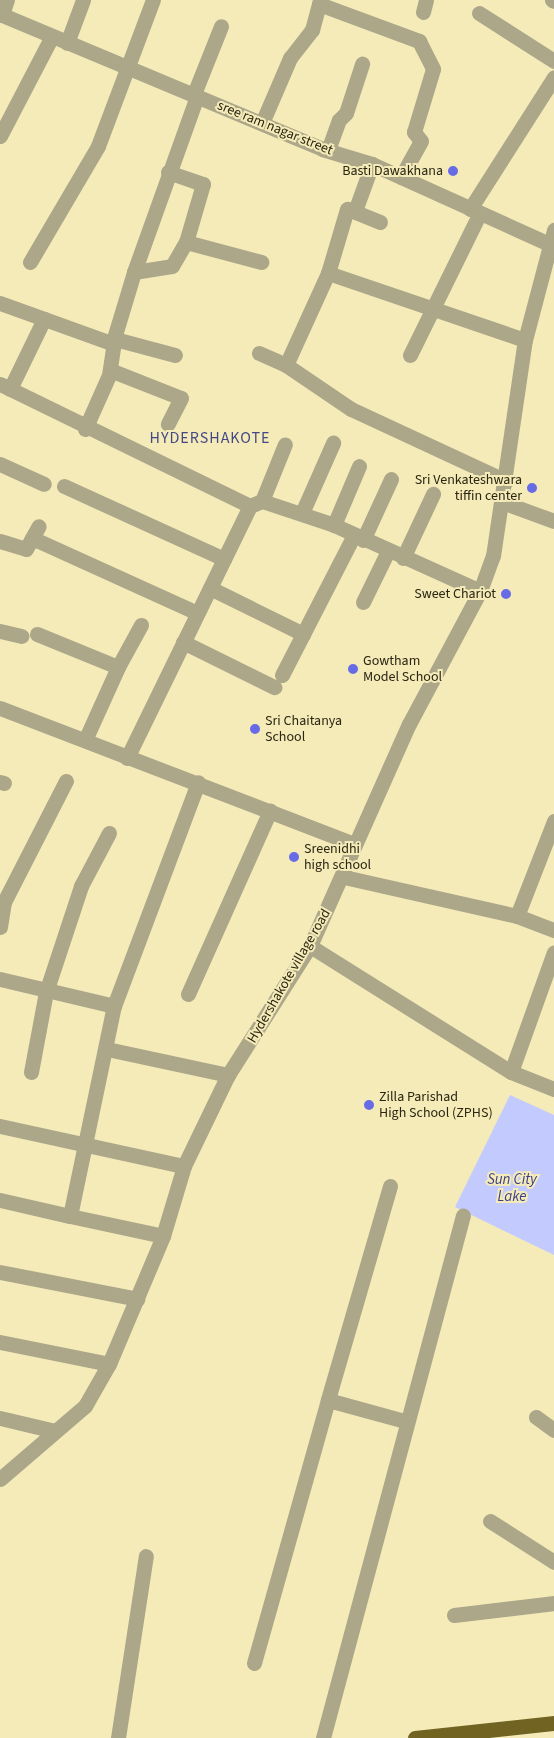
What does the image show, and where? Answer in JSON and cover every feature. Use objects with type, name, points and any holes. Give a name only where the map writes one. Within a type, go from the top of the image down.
[{"type":"highway","points":[[416,1738],[554,1723]]},
{"type":"street","points":[[1,15],[7,0]]},
{"type":"street","points":[[66,43],[83,0]]},
{"type":"street","points":[[30,262],[98,146],[130,66],[153,0]]},
{"type":"street","points":[[262,123],[290,58],[312,30],[319,2],[419,41],[433,69],[414,132],[421,141],[401,177]]},
{"type":"street","points":[[479,13],[554,62]]},
{"type":"street","name":"sree ram nagar street","points":[[1,15],[52,38],[130,66],[328,150],[372,164],[475,211],[551,237]]},
{"type":"street","points":[[85,429],[110,370],[114,342],[134,272],[195,95],[221,26]]},
{"type":"street","points":[[0,136],[52,38]]},
{"type":"street","points":[[328,150],[339,120],[346,114],[362,64]]},
{"type":"street","points":[[410,355],[432,310],[475,211],[554,77]]},
{"type":"street","points":[[355,211],[372,164]]},
{"type":"street","points":[[134,272],[172,266],[186,242],[203,184],[168,172]]},
{"type":"street","points":[[286,364],[328,272],[347,208],[380,222]]},
{"type":"street","name":"Hydershakote village road","points":[[3,1474],[85,1406],[109,1364],[163,1236],[184,1166],[228,1075],[310,946],[344,877],[355,844],[409,724],[480,591],[493,556],[506,481],[525,340],[551,237]]},
{"type":"street","points":[[186,242],[261,262]]},
{"type":"street","points":[[328,272],[432,310],[525,340]]},
{"type":"street","points":[[0,303],[114,342],[175,355]]},
{"type":"street","points":[[44,319],[5,386],[85,429],[256,504],[302,513],[334,525],[403,558],[480,591]]},
{"type":"street","points":[[259,353],[286,364],[351,409],[506,481]]},
{"type":"street","points":[[110,370],[181,398],[168,424]]},
{"type":"street","points":[[302,513],[333,443]]},
{"type":"street","points":[[127,758],[197,612],[224,559],[256,504],[285,444]]},
{"type":"street","points":[[0,464],[44,484]]},
{"type":"street","points":[[334,525],[358,466]]},
{"type":"street","points":[[182,642],[278,681],[391,479]]},
{"type":"street","points":[[64,486],[224,559]]},
{"type":"street","points":[[403,558],[433,494]]},
{"type":"street","points":[[502,502],[554,521]]},
{"type":"street","points":[[0,541],[26,549],[35,532],[197,612]]},
{"type":"street","points":[[363,602],[388,551]]},
{"type":"street","points":[[210,588],[303,634]]},
{"type":"street","points":[[86,738],[118,667],[141,625]]},
{"type":"street","points":[[0,631],[21,636]]},
{"type":"street","points":[[37,634],[118,667]]},
{"type":"street","points":[[0,708],[86,738],[127,758],[198,782],[355,844]]},
{"type":"street","points":[[0,927],[4,902],[66,781]]},
{"type":"street","points":[[70,1216],[114,1006],[198,782]]},
{"type":"street","points":[[188,994],[270,811]]},
{"type":"street","points":[[517,916],[554,822]]},
{"type":"street","points":[[31,1072],[46,992],[81,886],[109,832]]},
{"type":"street","points":[[344,877],[517,916],[554,930]]},
{"type":"street","points":[[310,946],[510,1072],[554,1089]]},
{"type":"street","points":[[510,1072],[554,952]]},
{"type":"street","points":[[0,980],[114,1006]]},
{"type":"street","points":[[106,1049],[228,1075]]},
{"type":"street","points":[[0,1126],[184,1166]]},
{"type":"street","points":[[254,1663],[390,1186]]},
{"type":"street","points":[[0,1200],[163,1236]]},
{"type":"street","points":[[323,1738],[405,1421],[463,1215]]},
{"type":"street","points":[[0,1272],[137,1300]]},
{"type":"street","points":[[0,1342],[109,1364]]},
{"type":"street","points":[[328,1400],[405,1421]]},
{"type":"street","points":[[0,1418],[56,1431]]},
{"type":"street","points":[[536,1418],[554,1430]]},
{"type":"street","points":[[490,1521],[554,1562]]},
{"type":"street","points":[[118,1738],[146,1556]]},
{"type":"street","points":[[454,1615],[554,1603]]},
{"type":"water","name":"Sun City Lake","points":[[510,1095],[554,1115],[554,1255],[455,1207]]},
{"type":"place","name":"Basti Dawakhana","points":[[453,171]]},
{"type":"place","name":"Sri Venkateshwara tiffin center","points":[[532,488]]},
{"type":"place","name":"Sweet Chariot","points":[[506,594]]},
{"type":"place","name":"Gowtham Model School","points":[[353,669]]},
{"type":"place","name":"Sri Chaitanya School","points":[[255,729]]},
{"type":"place","name":"Sreenidhi high school","points":[[294,857]]},
{"type":"place","name":"Zilla Parishad High School (ZPHS)","points":[[369,1105]]},
{"type":"district","name":"HYDERSHAKOTE","points":[[210,438]]}]
